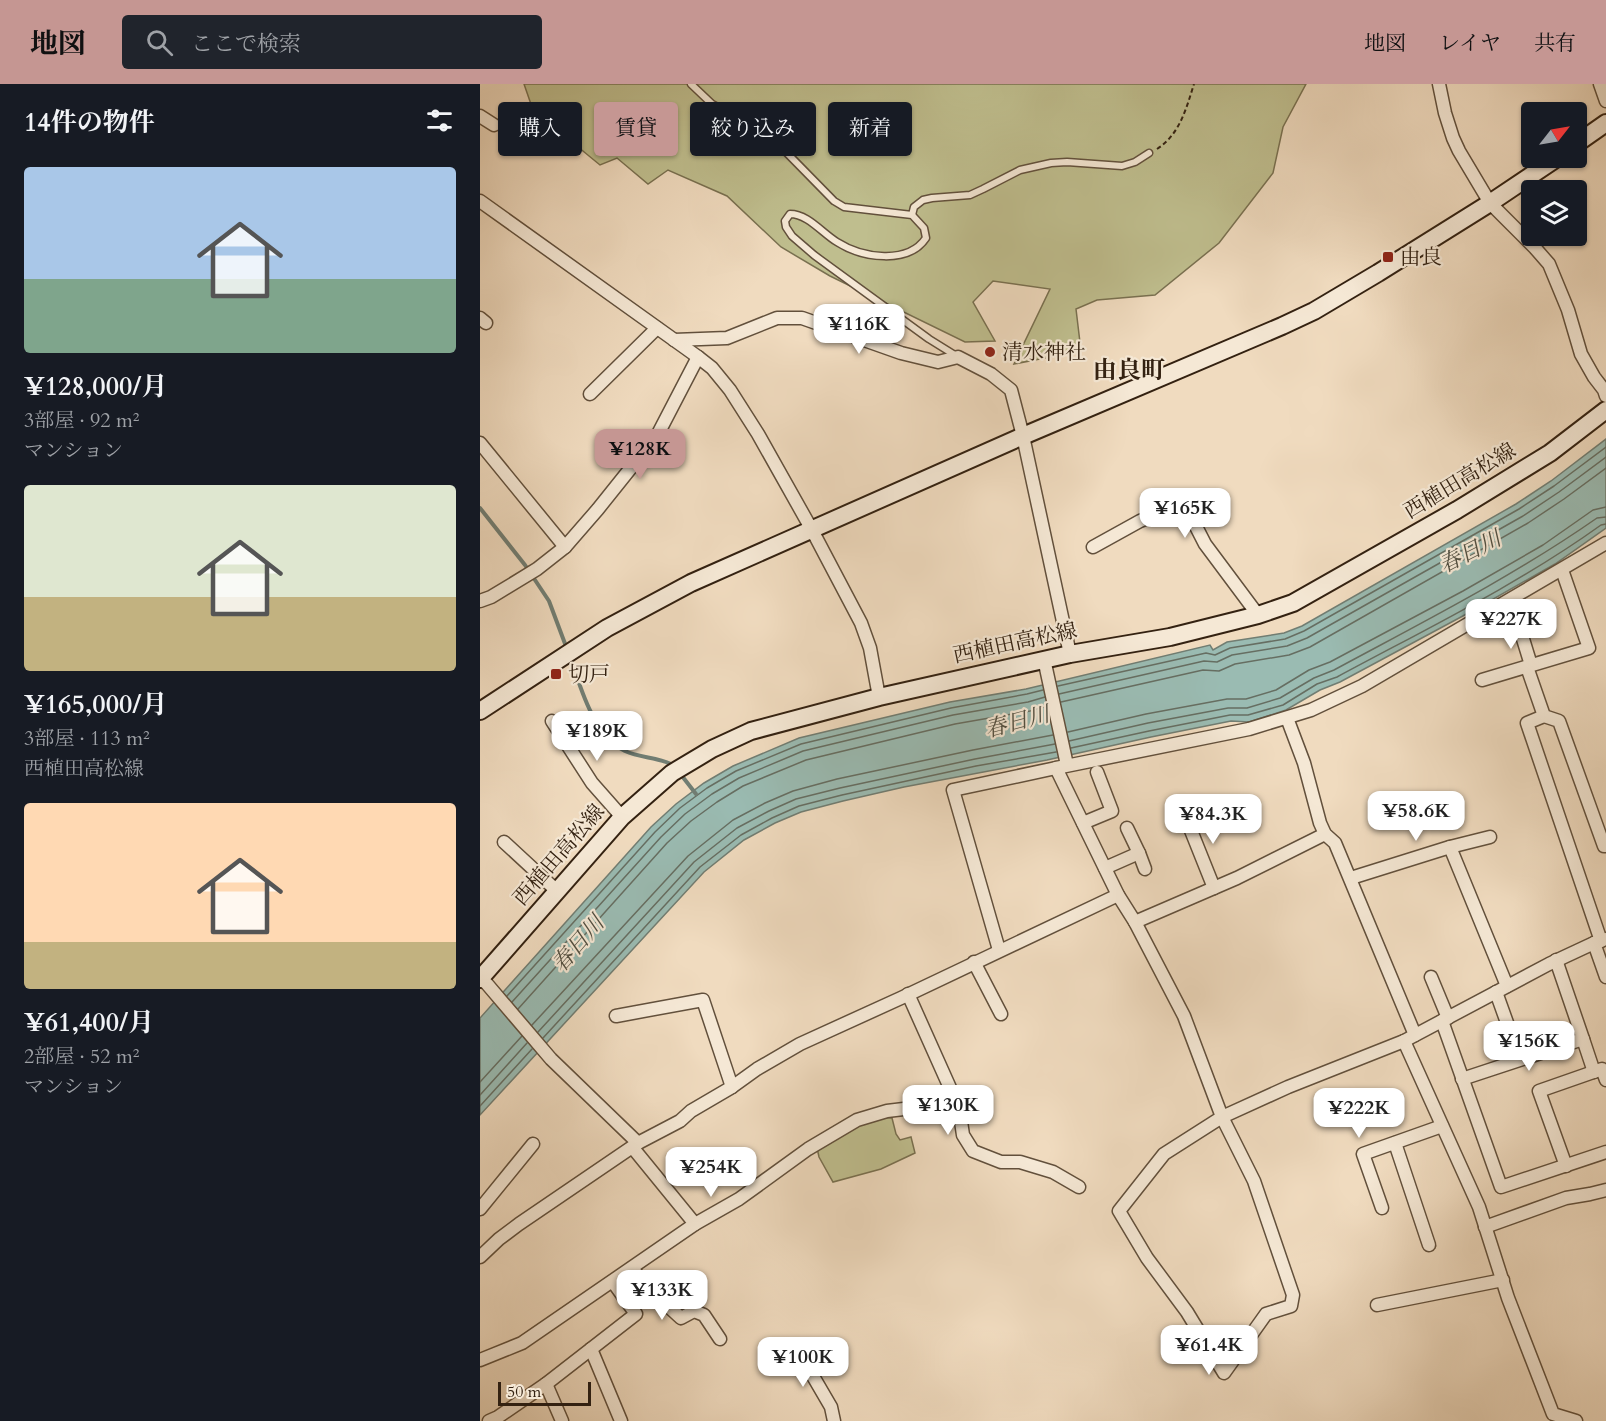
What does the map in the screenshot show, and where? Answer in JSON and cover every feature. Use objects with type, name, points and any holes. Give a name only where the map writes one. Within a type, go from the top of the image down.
[{"type":"main road","points":[[1587,137],[1606,125]]},
{"type":"main road","points":[[480,711],[568,652],[649,604],[691,583],[1023,436],[1314,311],[1490,203],[1542,168]]},
{"type":"main road","name":"西植田高松線","points":[[482,980],[622,817],[672,773],[712,749],[751,731],[879,697],[1044,659],[1170,637],[1258,615],[1293,603],[1457,510],[1550,453],[1606,410]]},
{"type":"street","points":[[1439,84],[1453,138],[1465,161],[1490,203],[1549,264],[1568,310],[1581,354],[1606,396]]},
{"type":"street","points":[[1600,84],[1606,101]]},
{"type":"street","points":[[480,116],[494,125]]},
{"type":"street","points":[[480,201],[698,357],[712,368],[730,390],[758,434],[812,530],[861,623],[870,648],[879,697]]},
{"type":"street","points":[[674,340],[727,338],[777,318],[802,318],[901,353],[938,362],[958,357],[991,374],[1011,390],[1070,654]]},
{"type":"street","points":[[590,394],[657,328]]},
{"type":"street","points":[[480,601],[491,597],[537,569],[565,547],[657,434],[698,357]]},
{"type":"street","points":[[480,443],[565,547]]},
{"type":"street","points":[[1092,547],[1140,521],[1184,504],[1204,544],[1258,615]]},
{"type":"street","points":[[999,950],[953,790],[1249,729],[1287,718],[1334,700],[1362,686],[1606,543]]},
{"type":"street","points":[[1482,680],[1588,648],[1562,570]]},
{"type":"street","points":[[1519,626],[1544,716]]},
{"type":"street","points":[[1044,659],[1061,766],[1083,823],[1118,894],[1184,1016],[1222,1116],[1254,1181],[1293,1295],[1291,1306],[1266,1314],[1224,1373],[1187,1312],[1147,1258],[1119,1211],[1164,1154],[1222,1116],[1404,1041],[1556,960],[1600,941]]},
{"type":"street","points":[[1606,846],[1604,846],[1559,721],[1544,716],[1527,723],[1600,941],[1606,977]]},
{"type":"street","points":[[1287,718],[1304,763],[1320,823],[1325,834],[1335,843],[1351,878],[1415,1035]]},
{"type":"street","points":[[552,721],[592,783],[622,817]]},
{"type":"street","points":[[1083,823],[1112,811],[1097,772]]},
{"type":"street","points":[[1184,813],[1214,888]]},
{"type":"street","points":[[1127,828],[1145,868]]},
{"type":"street","points":[[1135,922],[1237,878],[1325,834]]},
{"type":"street","points":[[1351,878],[1490,837]]},
{"type":"street","points":[[504,842],[557,891]]},
{"type":"street","points":[[1450,847],[1502,989],[1520,1059]]},
{"type":"street","points":[[1105,868],[1139,853]]},
{"type":"street","points":[[480,1257],[519,1224],[635,1145],[680,1121],[757,1069],[800,1044],[1118,894]]},
{"type":"street","points":[[1556,960],[1594,1072]]},
{"type":"street","points":[[974,962],[1001,1014]]},
{"type":"street","points":[[1431,977],[1462,1079],[1501,1187],[1606,1152]]},
{"type":"street","points":[[482,980],[551,1059],[635,1145],[695,1224]]},
{"type":"street","points":[[908,994],[959,1108],[963,1135],[973,1151],[1001,1162],[1020,1162],[1053,1172],[1079,1187]]},
{"type":"street","points":[[616,1016],[702,1000],[732,1087]]},
{"type":"street","points":[[1462,1079],[1583,1039]]},
{"type":"street","points":[[1404,1041],[1479,1208],[1553,1414],[1576,1421]]},
{"type":"street","points":[[1566,1166],[1539,1091],[1602,1069],[1606,1080]]},
{"type":"street","points":[[480,1360],[522,1343],[695,1224],[739,1199],[808,1149],[857,1120],[887,1111],[937,1105],[959,1108]]},
{"type":"street","points":[[1382,1208],[1363,1154],[1442,1126]]},
{"type":"street","points":[[1395,1143],[1429,1245]]},
{"type":"street","points":[[480,1209],[533,1144]]},
{"type":"street","points":[[1485,1227],[1566,1198],[1606,1190]]},
{"type":"street","points":[[632,1268],[645,1285],[681,1318],[694,1311],[704,1315],[720,1339]]},
{"type":"street","points":[[1377,1305],[1503,1280]]},
{"type":"street","points":[[496,1420],[636,1314],[613,1282]]},
{"type":"street","points":[[796,1347],[831,1407],[834,1421]]},
{"type":"street","points":[[591,1349],[621,1421]]},
{"type":"street","points":[[546,1384],[562,1421]]},
{"type":"lane","points":[[691,84],[712,104],[740,119],[783,149],[843,207],[912,215],[924,228],[926,238],[921,245],[909,253],[897,256],[858,252],[839,244],[802,216],[790,214],[784,221],[792,236],[814,255],[929,339],[958,357]]},
{"type":"lane","points":[[912,215],[914,207],[923,200],[970,195],[1020,170],[1067,162],[1122,166],[1135,162],[1149,153]]},
{"type":"path","points":[[1149,153],[1161,146],[1181,123],[1194,84]]},
{"type":"shaded area","points":[[524,84],[1306,84],[1283,127],[1273,173],[1219,243],[1155,295],[1097,300],[1076,309],[1081,351],[1014,364],[1050,289],[993,281],[973,302],[995,341],[965,342],[830,276],[781,247],[727,196],[668,170],[648,184],[617,158],[600,165],[582,150],[582,102],[530,102]]},
{"type":"shaded area","points":[[877,1117],[892,1118],[900,1140],[911,1137],[915,1153],[881,1169],[833,1182],[819,1157],[817,1148],[857,1123]]},
{"type":"water","name":"春日川","points":[[1606,439],[1606,528],[1555,564],[1286,710],[1249,722],[1231,721],[843,801],[801,812],[744,840],[704,872],[480,1115],[480,1018],[651,827],[704,783],[733,766],[799,738],[950,702],[1026,689],[1210,645],[1213,650],[1227,642],[1284,633],[1302,626],[1516,504],[1551,481]]},
{"type":"waterway","points":[[480,508],[525,565],[549,601],[567,649]]},
{"type":"waterway","points":[[571,659],[590,711],[614,744],[636,755],[671,764]]},
{"type":"waterway","points":[[682,776],[696,794]]},
{"type":"place","name":"由良","points":[[1388,257]]},
{"type":"place","name":"清水神社","points":[[990,352]]},
{"type":"place","name":"切戸","points":[[556,674]]},
{"type":"district","name":"由良町","points":[[1129,370]]}]
